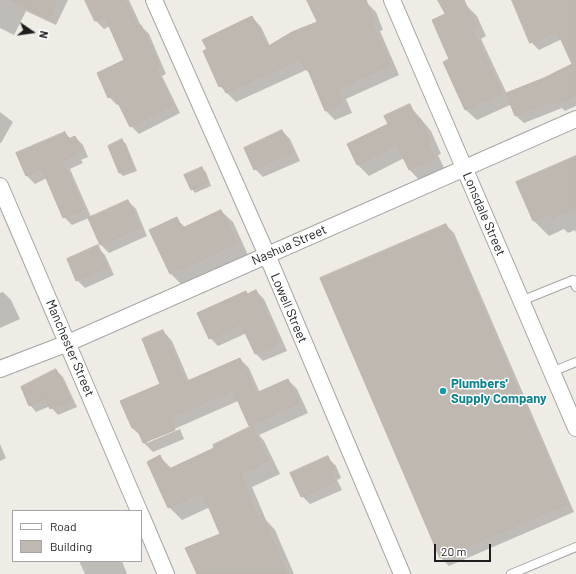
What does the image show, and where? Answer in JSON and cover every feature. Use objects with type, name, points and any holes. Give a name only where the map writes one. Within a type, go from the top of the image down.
[{"type":"street","name":"Lowell Street","points":[[154,0],[267,255],[402,574]]},
{"type":"street","name":"Lonsdale Street","points":[[392,0],[576,428]]},
{"type":"street","name":"Nashua Street","points":[[0,369],[68,343],[576,119]]},
{"type":"street","name":"Manchester Street","points":[[0,186],[139,510]]},
{"type":"street","points":[[142,517],[166,574]]},
{"type":"lane","points":[[521,301],[573,280],[576,287]]},
{"type":"lane","points":[[552,372],[576,362]]},
{"type":"lane","points":[[511,574],[576,547]]},
{"type":"building","points":[[10,0],[57,0],[49,18]]},
{"type":"building","points":[[85,0],[125,0],[137,27],[141,25],[159,66],[155,68],[173,105],[130,127],[114,95],[108,98],[97,73],[124,60],[105,17],[95,21]]},
{"type":"building","points":[[307,0],[366,0],[374,20],[371,22],[390,65],[337,89],[343,103],[325,111],[308,70],[306,70],[300,59],[226,93],[222,85],[219,87],[203,51],[207,49],[202,40],[252,16],[267,47],[292,32],[317,22]]},
{"type":"building","points":[[438,0],[464,0],[476,26],[471,28],[502,93],[465,110],[443,62],[449,59],[432,20],[445,14]]},
{"type":"building","points":[[512,0],[576,0],[576,95],[556,104],[555,100],[515,116],[506,93],[544,78],[572,64],[557,31],[530,43]]},
{"type":"building","points":[[410,104],[417,120],[420,118],[431,143],[428,144],[435,159],[409,170],[397,145],[357,165],[347,144],[388,124],[384,116]]},
{"type":"building","points":[[282,130],[292,152],[254,170],[244,148]]},
{"type":"building","points":[[65,132],[68,139],[75,136],[81,149],[74,152],[75,155],[62,161],[84,209],[63,218],[42,169],[26,176],[16,153]]},
{"type":"building","points":[[122,139],[133,167],[119,173],[108,146]]},
{"type":"building","points":[[576,156],[576,208],[552,218],[550,214],[533,221],[516,182]]},
{"type":"building","points":[[202,167],[208,182],[191,190],[184,175]]},
{"type":"building","points":[[128,200],[140,228],[100,245],[88,218]]},
{"type":"building","points":[[221,210],[237,243],[170,274],[149,230],[177,217],[182,228]]},
{"type":"building","name":"Plumbers' Supply Company","points":[[446,224],[567,504],[440,558],[320,278]]},
{"type":"building","points":[[98,245],[107,267],[76,281],[67,259]]},
{"type":"building","points":[[256,290],[279,343],[255,354],[241,324],[209,339],[197,313],[246,291],[247,294]]},
{"type":"building","points":[[163,330],[185,382],[240,358],[256,393],[288,379],[299,403],[249,426],[233,390],[170,418],[175,430],[143,443],[136,426],[132,428],[120,401],[160,384],[142,339]]},
{"type":"building","points":[[56,369],[71,400],[50,409],[45,398],[29,406],[21,387]]},
{"type":"building","points":[[252,426],[268,461],[240,474],[258,518],[262,515],[287,574],[197,574],[185,548],[220,534],[202,492],[168,508],[147,462],[160,455],[167,470],[214,448],[213,445]]},
{"type":"building","points":[[328,456],[334,470],[330,472],[335,482],[301,497],[290,473]]},
{"type":"place","name":"Plumbers' Supply Company","points":[[443,391]]}]
